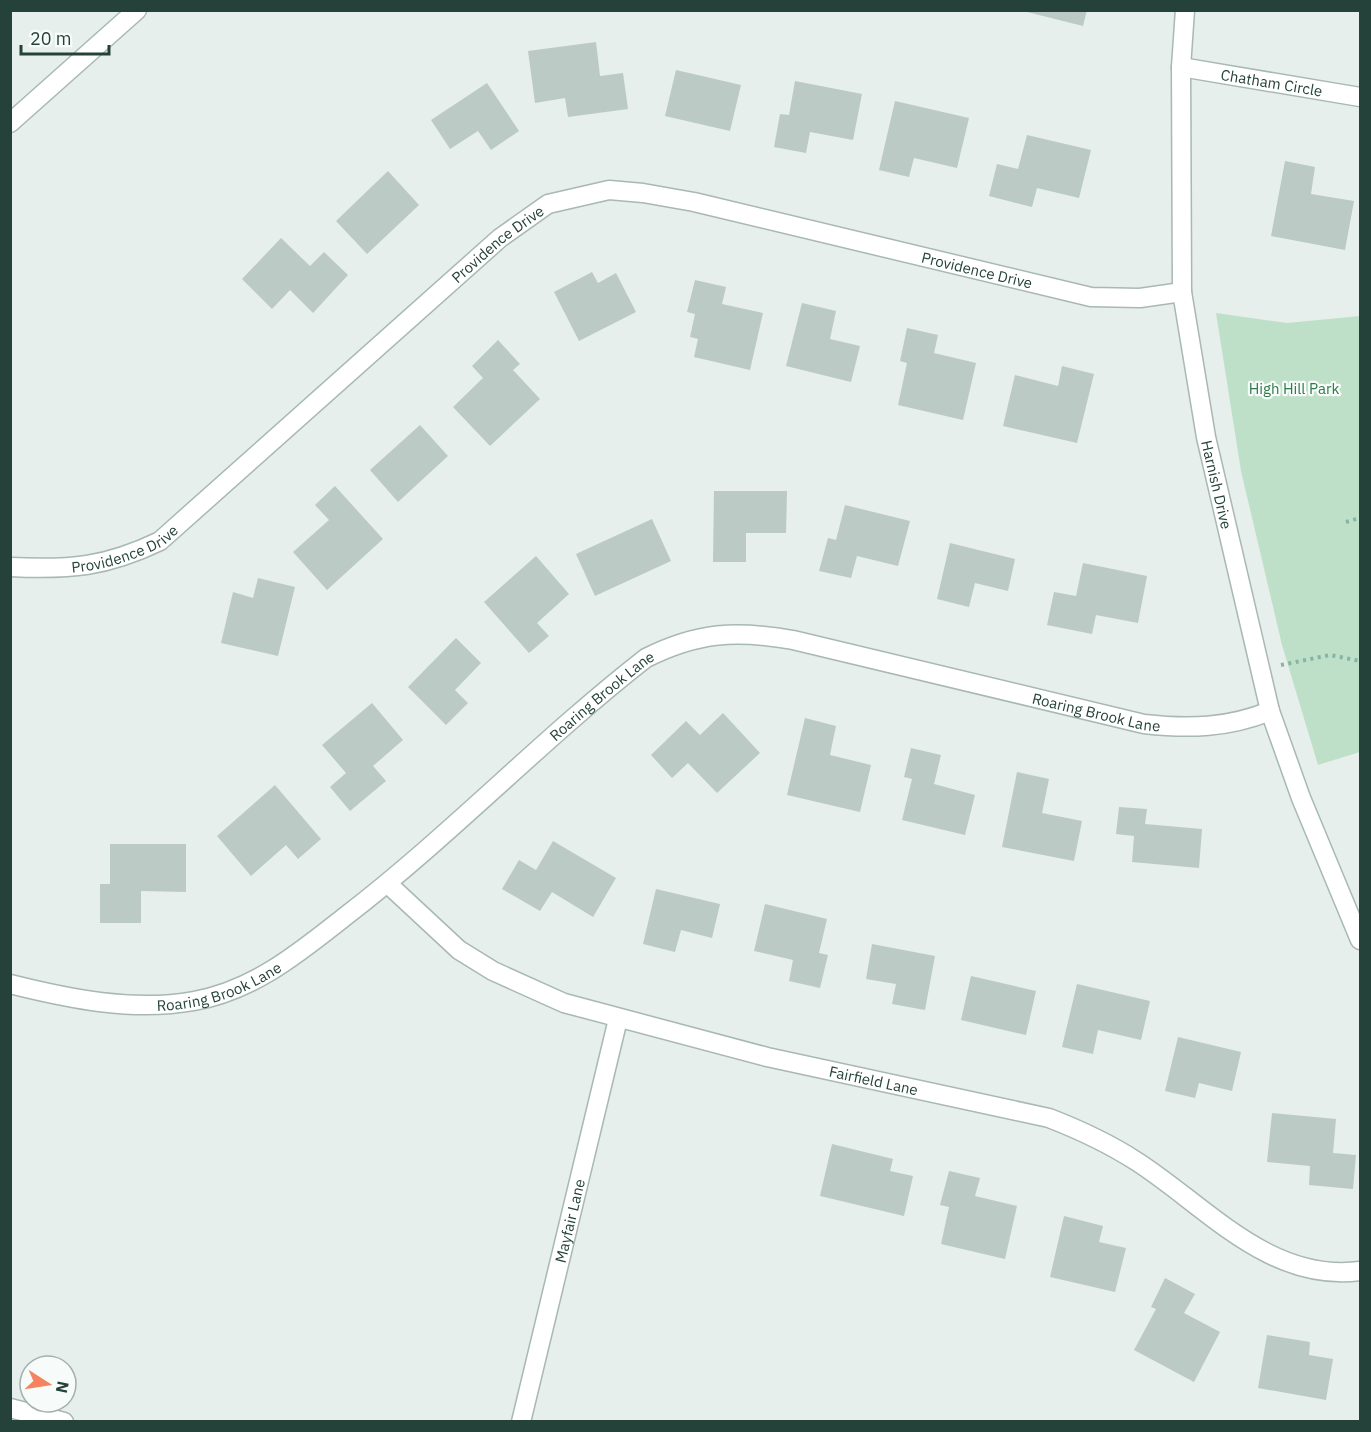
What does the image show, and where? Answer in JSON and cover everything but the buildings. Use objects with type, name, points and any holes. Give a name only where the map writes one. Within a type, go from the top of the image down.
[{"type":"street","points":[[10,123],[137,10]]},
{"type":"street","name":"Harnish Drive","points":[[1185,10],[1181,68],[1182,292],[1222,514],[1270,711],[1301,798],[1360,940]]},
{"type":"street","name":"Chatham Circle","points":[[1181,68],[1360,97]]},
{"type":"street","name":"Providence Drive","points":[[10,567],[84,566],[126,557],[160,541],[500,238],[549,204],[583,194],[609,190],[694,202],[1091,297],[1140,298],[1182,292]]},
{"type":"street","name":"Roaring Brook Lane","points":[[10,984],[103,1003],[195,1000],[260,979],[388,884],[618,680],[646,658],[672,645],[698,638],[740,633],[793,640],[1144,724],[1174,728],[1228,725],[1270,711]]},
{"type":"street","name":"Fairfield Lane","points":[[388,884],[459,950],[493,971],[564,1003],[767,1058],[1050,1118],[1089,1134],[1137,1162],[1209,1216],[1283,1262],[1323,1269],[1360,1271]]},
{"type":"street","name":"Mayfair Lane","points":[[521,1422],[618,1019]]},
{"type":"street","points":[[10,1408],[64,1422]]},
{"type":"path","points":[[1346,522],[1360,518]]},
{"type":"path","points":[[1260,669],[1330,655],[1360,661]]},
{"type":"green space","name":"High Hill Park","points":[[1216,313],[1287,323],[1360,316],[1360,752],[1318,765],[1282,645],[1241,471]]}]
